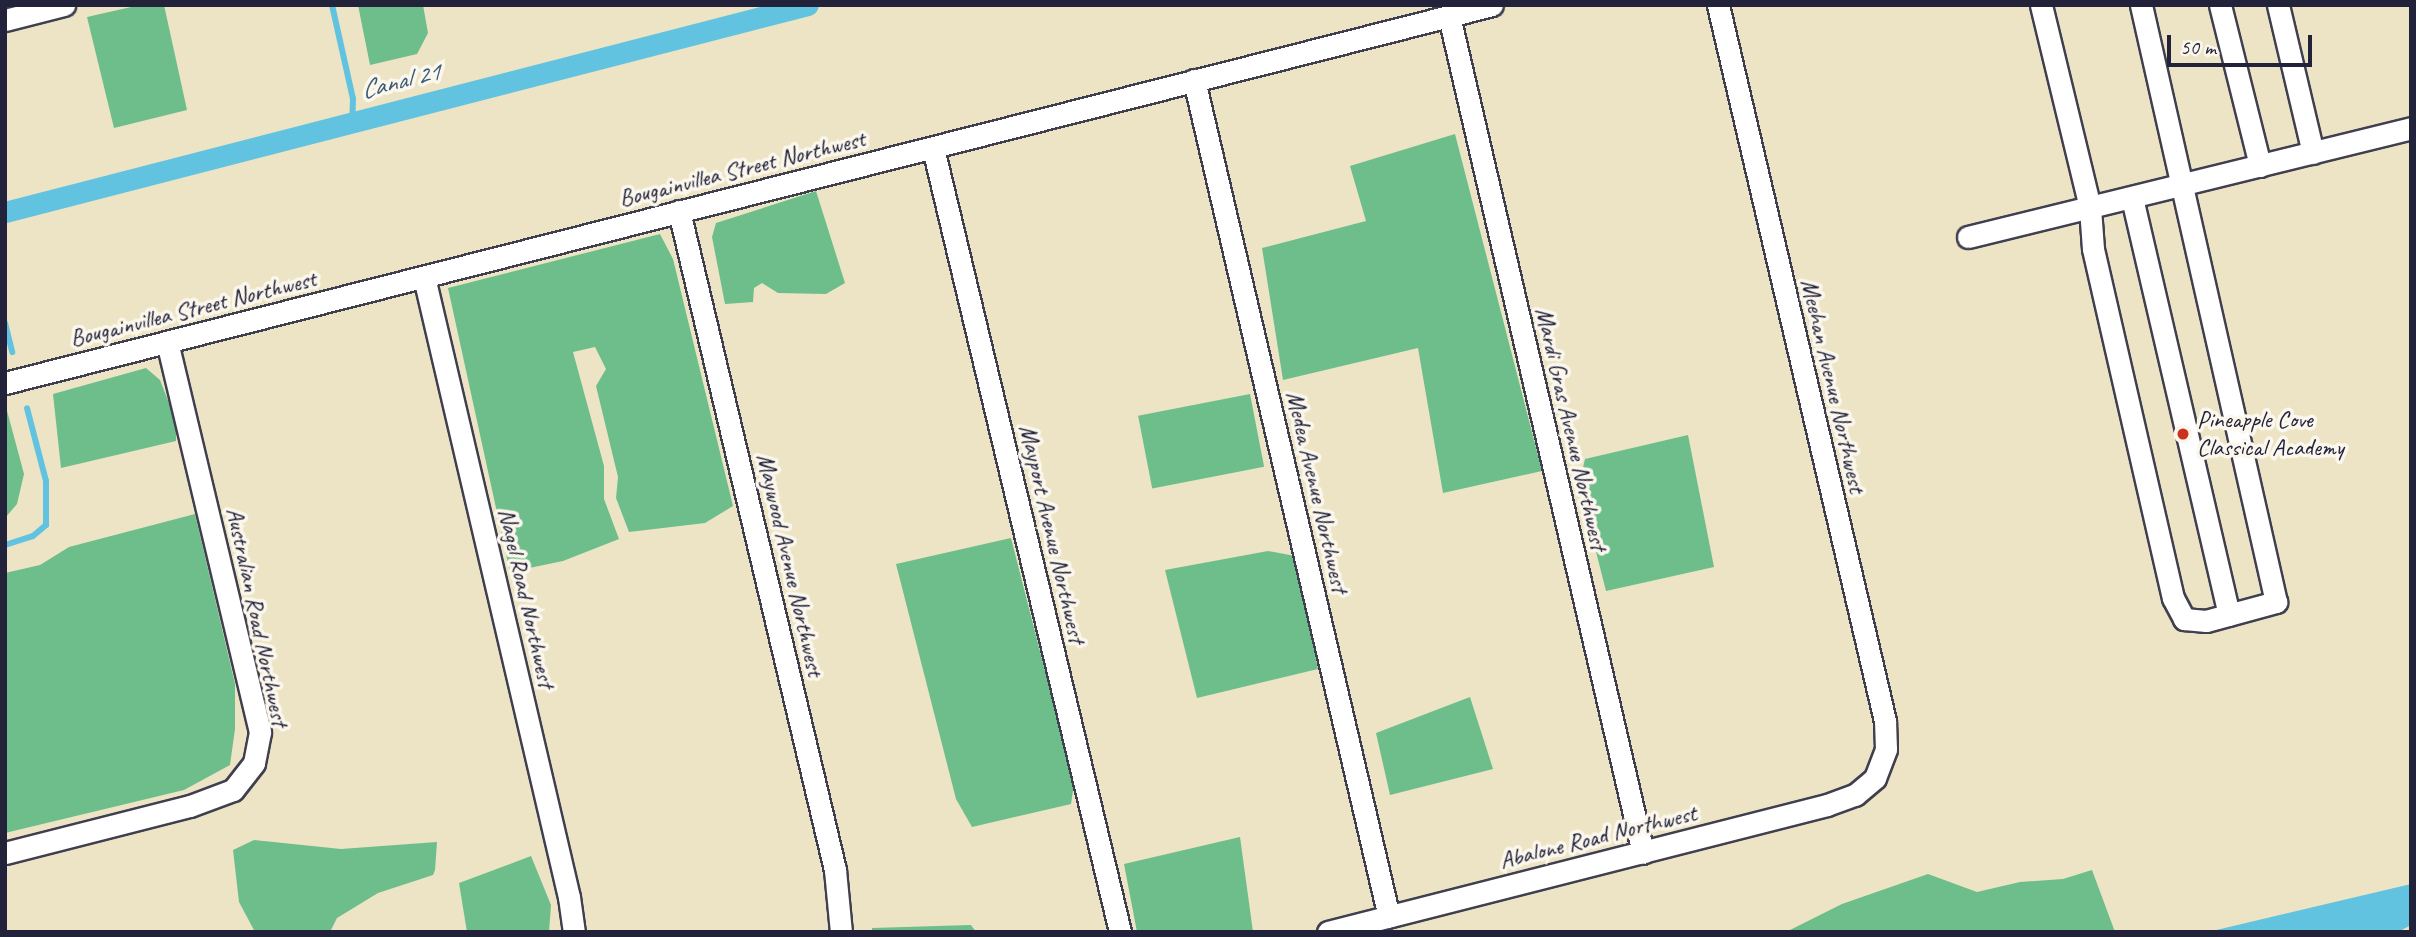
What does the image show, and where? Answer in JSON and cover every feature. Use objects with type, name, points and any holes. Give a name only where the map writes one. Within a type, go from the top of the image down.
[{"type":"street","points":[[5,20],[64,5]]},
{"type":"street","name":"Bougainvillea Street Northwest","points":[[5,383],[1492,5]]},
{"type":"street","name":"Meehan Avenue Northwest","points":[[1718,5],[1885,721],[1886,749],[1875,779]]},
{"type":"street","points":[[2041,5],[2090,208],[2093,249],[2172,598],[2184,619],[2206,621],[2276,602],[2184,185],[2141,5]]},
{"type":"street","points":[[2220,5],[2260,166]]},
{"type":"street","points":[[2278,5],[2313,153]]},
{"type":"street","name":"Mardi Gras Avenue Northwest","points":[[1449,16],[1643,853]]},
{"type":"street","name":"Medea Avenue Northwest","points":[[1194,80],[1389,917]]},
{"type":"street","points":[[1968,237],[2411,128]]},
{"type":"street","name":"Mayport Avenue Northwest","points":[[933,148],[1121,932]]},
{"type":"street","points":[[2132,198],[2229,615]]},
{"type":"street","name":"Maywood Avenue Northwest","points":[[679,211],[835,870],[841,932]]},
{"type":"street","name":"Nagel Road Northwest","points":[[424,277],[569,897],[574,932]]},
{"type":"street","name":"Australian Road Northwest","points":[[5,853],[190,806],[233,790],[254,763],[260,732],[166,343]]},
{"type":"street","name":"Abalone Road Northwest","points":[[1328,932],[1827,805],[1855,795],[1875,779]]},
{"type":"green space","points":[[140,5],[164,5],[187,110],[114,128],[87,17]]},
{"type":"green space","points":[[358,5],[423,5],[428,33],[417,54],[370,65]]},
{"type":"green space","points":[[1455,134],[1542,471],[1443,493],[1418,348],[1283,380],[1262,248],[1366,221],[1350,166]]},
{"type":"green space","points":[[816,191],[845,283],[826,294],[778,293],[762,283],[754,288],[753,302],[725,304],[712,237],[716,223]]},
{"type":"green space","points":[[660,234],[673,259],[733,506],[705,523],[629,532],[616,498],[618,477],[596,386],[606,369],[595,347],[573,352],[604,466],[604,499],[619,539],[563,561],[510,572],[448,288]]},
{"type":"green space","points":[[146,368],[160,380],[176,421],[176,441],[61,468],[53,394]]},
{"type":"green space","points":[[1250,394],[1264,467],[1152,488],[1138,416]]},
{"type":"green space","points":[[6,407],[24,474],[17,504],[5,518]]},
{"type":"green space","points":[[1688,435],[1714,567],[1606,591],[1579,485],[1585,459]]},
{"type":"green space","points":[[195,514],[235,684],[235,729],[230,765],[184,790],[5,833],[5,573],[40,565],[69,547]]},
{"type":"green space","points":[[1011,538],[1074,784],[1071,804],[972,827],[956,799],[896,564]]},
{"type":"green space","points":[[1268,551],[1295,556],[1318,669],[1197,698],[1165,570]]},
{"type":"green space","points":[[1470,697],[1493,769],[1390,795],[1376,733]]},
{"type":"green space","points":[[1240,837],[1253,932],[1137,932],[1124,864]]},
{"type":"green space","points":[[254,840],[341,849],[437,842],[435,870],[433,875],[378,893],[337,918],[330,932],[255,932],[239,902],[233,850]]},
{"type":"green space","points":[[531,856],[551,905],[549,932],[467,932],[459,883]]},
{"type":"green space","points":[[2092,870],[2115,932],[1786,932],[1842,904],[1928,874],[1977,892],[2020,882],[2063,879]]},
{"type":"green space","points":[[971,925],[976,932],[872,932],[872,928]]},
{"type":"water","points":[[2411,884],[2411,925],[2398,932],[2208,932]]},
{"type":"waterway","points":[[332,5],[353,99],[352,122]]},
{"type":"waterway","name":"Canal 21","points":[[5,212],[808,5]]},
{"type":"waterway","points":[[5,323],[12,352]]},
{"type":"waterway","points":[[5,545],[33,536],[46,525],[46,481],[27,408]]},
{"type":"place","name":"Pineapple Cove Classical Academy","points":[[2183,434]]}]
